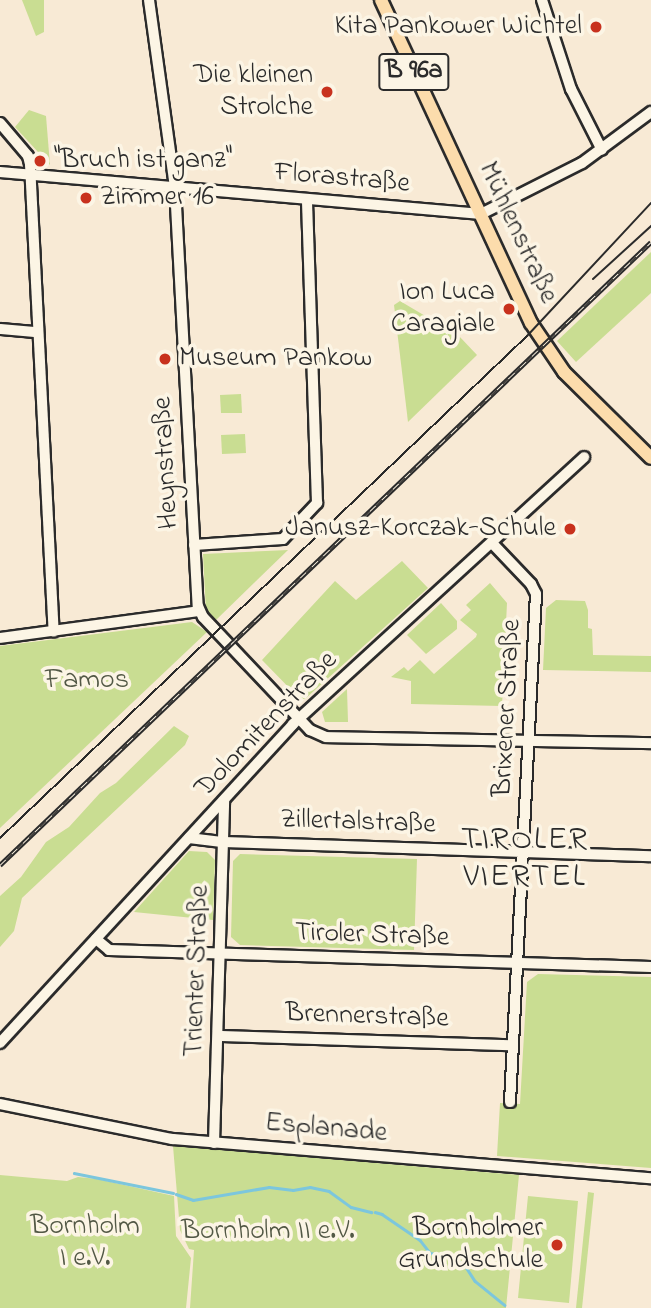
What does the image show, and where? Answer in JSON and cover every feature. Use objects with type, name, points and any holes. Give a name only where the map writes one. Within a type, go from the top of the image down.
[{"type":"main road","name":"Mühlenstraße","points":[[381,0],[531,323],[564,372],[651,458]]},
{"type":"street","name":"Heynstraße","points":[[149,0],[175,187],[199,611]]},
{"type":"street","points":[[542,0],[574,96],[601,150]]},
{"type":"street","points":[[481,214],[582,163],[651,112]]},
{"type":"street","points":[[0,123],[28,156],[31,175],[54,631]]},
{"type":"street","name":"Florastraße","points":[[0,172],[481,214]]},
{"type":"street","points":[[194,545],[283,540],[316,506],[307,199]]},
{"type":"street","points":[[0,329],[38,332]]},
{"type":"street","name":"Dolomitenstraße","points":[[0,1043],[299,718],[584,457]]},
{"type":"street","name":"Brixener Straße","points":[[492,543],[531,584],[536,594],[510,1102]]},
{"type":"street","points":[[0,638],[199,611],[317,735],[651,743]]},
{"type":"street","name":"Trienter Straße","points":[[214,1143],[222,954],[224,800]]},
{"type":"street","name":"Zillertalstraße","points":[[189,838],[224,842],[651,856]]},
{"type":"street","name":"Tiroler Straße","points":[[96,939],[109,950],[651,967]]},
{"type":"street","name":"Brennerstraße","points":[[219,1036],[513,1045]]},
{"type":"street","name":"Esplanade","points":[[0,1104],[172,1139],[651,1178]]},
{"type":"green space","points":[[22,0],[44,0],[44,32],[36,36]]},
{"type":"green space","points":[[29,110],[46,116],[50,165],[15,127]]},
{"type":"green space","points":[[651,252],[651,293],[576,362],[557,341]]},
{"type":"green space","points":[[400,301],[459,336],[477,355],[408,422],[394,305]]},
{"type":"green space","points":[[241,394],[242,413],[221,413],[220,395]]},
{"type":"green space","points":[[245,434],[246,453],[222,454],[221,435]]},
{"type":"green space","points":[[288,550],[216,620],[206,611],[203,554]]},
{"type":"green space","points":[[402,561],[428,588],[305,699],[300,699],[262,660],[335,581],[356,600]]},
{"type":"green space","points":[[490,583],[507,603],[502,706],[411,704],[411,681],[391,677],[404,667],[408,671],[420,660],[434,674],[476,637],[477,634],[460,620],[471,610],[466,605]]},
{"type":"green space","points":[[556,600],[585,601],[588,628],[592,629],[593,655],[651,656],[651,672],[543,670],[546,608]]},
{"type":"green space","points":[[441,603],[457,621],[457,629],[426,654],[407,635]]},
{"type":"green space","name":"Famos","points":[[192,622],[207,632],[0,828],[0,646]]},
{"type":"green space","points":[[347,689],[348,722],[325,722],[322,712]]},
{"type":"green space","points":[[174,726],[189,736],[185,745],[22,898],[14,931],[0,947],[0,896],[21,877],[46,842],[69,827],[100,793],[116,783]]},
{"type":"green space","points":[[189,851],[207,852],[215,860],[213,920],[134,912]]},
{"type":"green space","points":[[240,854],[417,859],[414,950],[240,945],[231,937],[233,861]]},
{"type":"green space","points":[[538,974],[651,977],[651,1168],[497,1156],[500,1103],[520,1104],[527,982]]},
{"type":"green space","name":"Bornholm II e.V.","points":[[173,1146],[519,1175],[506,1308],[190,1308],[194,1250],[189,1249],[180,1230]]},
{"type":"green space","name":"Bornholm I e.V.","points":[[0,1175],[67,1181],[78,1177],[97,1179],[174,1196],[176,1236],[191,1258],[186,1308],[0,1308]]},
{"type":"green space","points":[[588,1192],[594,1193],[582,1308],[576,1308]]},
{"type":"green space","points":[[528,1196],[578,1201],[569,1303],[518,1298]]},
{"type":"waterway","points":[[74,1173],[173,1193]]},
{"type":"waterway","points":[[176,1194],[193,1200],[269,1187],[293,1190],[310,1187],[329,1191],[351,1207],[371,1212]]},
{"type":"waterway","points":[[375,1212],[420,1240],[430,1253],[449,1256],[464,1264],[475,1281],[505,1305]]},
{"type":"tram line","points":[[0,838],[527,336],[651,203]]},
{"type":"tram line","points":[[593,279],[651,226]]},
{"type":"railway","points":[[0,865],[651,242]]},
{"type":"place","name":"Kita Pankower Wichtel","points":[[596,27]]},
{"type":"place","name":"Die kleinen Strolche","points":[[327,92]]},
{"type":"place","name":"\"Bruch ist ganz\"","points":[[40,161]]},
{"type":"place","name":"Zimmer 16","points":[[86,198]]},
{"type":"place","name":"Ion Luca Caragiale","points":[[509,309]]},
{"type":"place","name":"Museum Pankow","points":[[165,359]]},
{"type":"place","name":"Janusz-Korczak-Schule","points":[[570,529]]},
{"type":"place","name":"Bornholmer Grundschule","points":[[557,1245]]},
{"type":"district","name":"TIROLER VIERTEL","points":[[525,860]]}]
